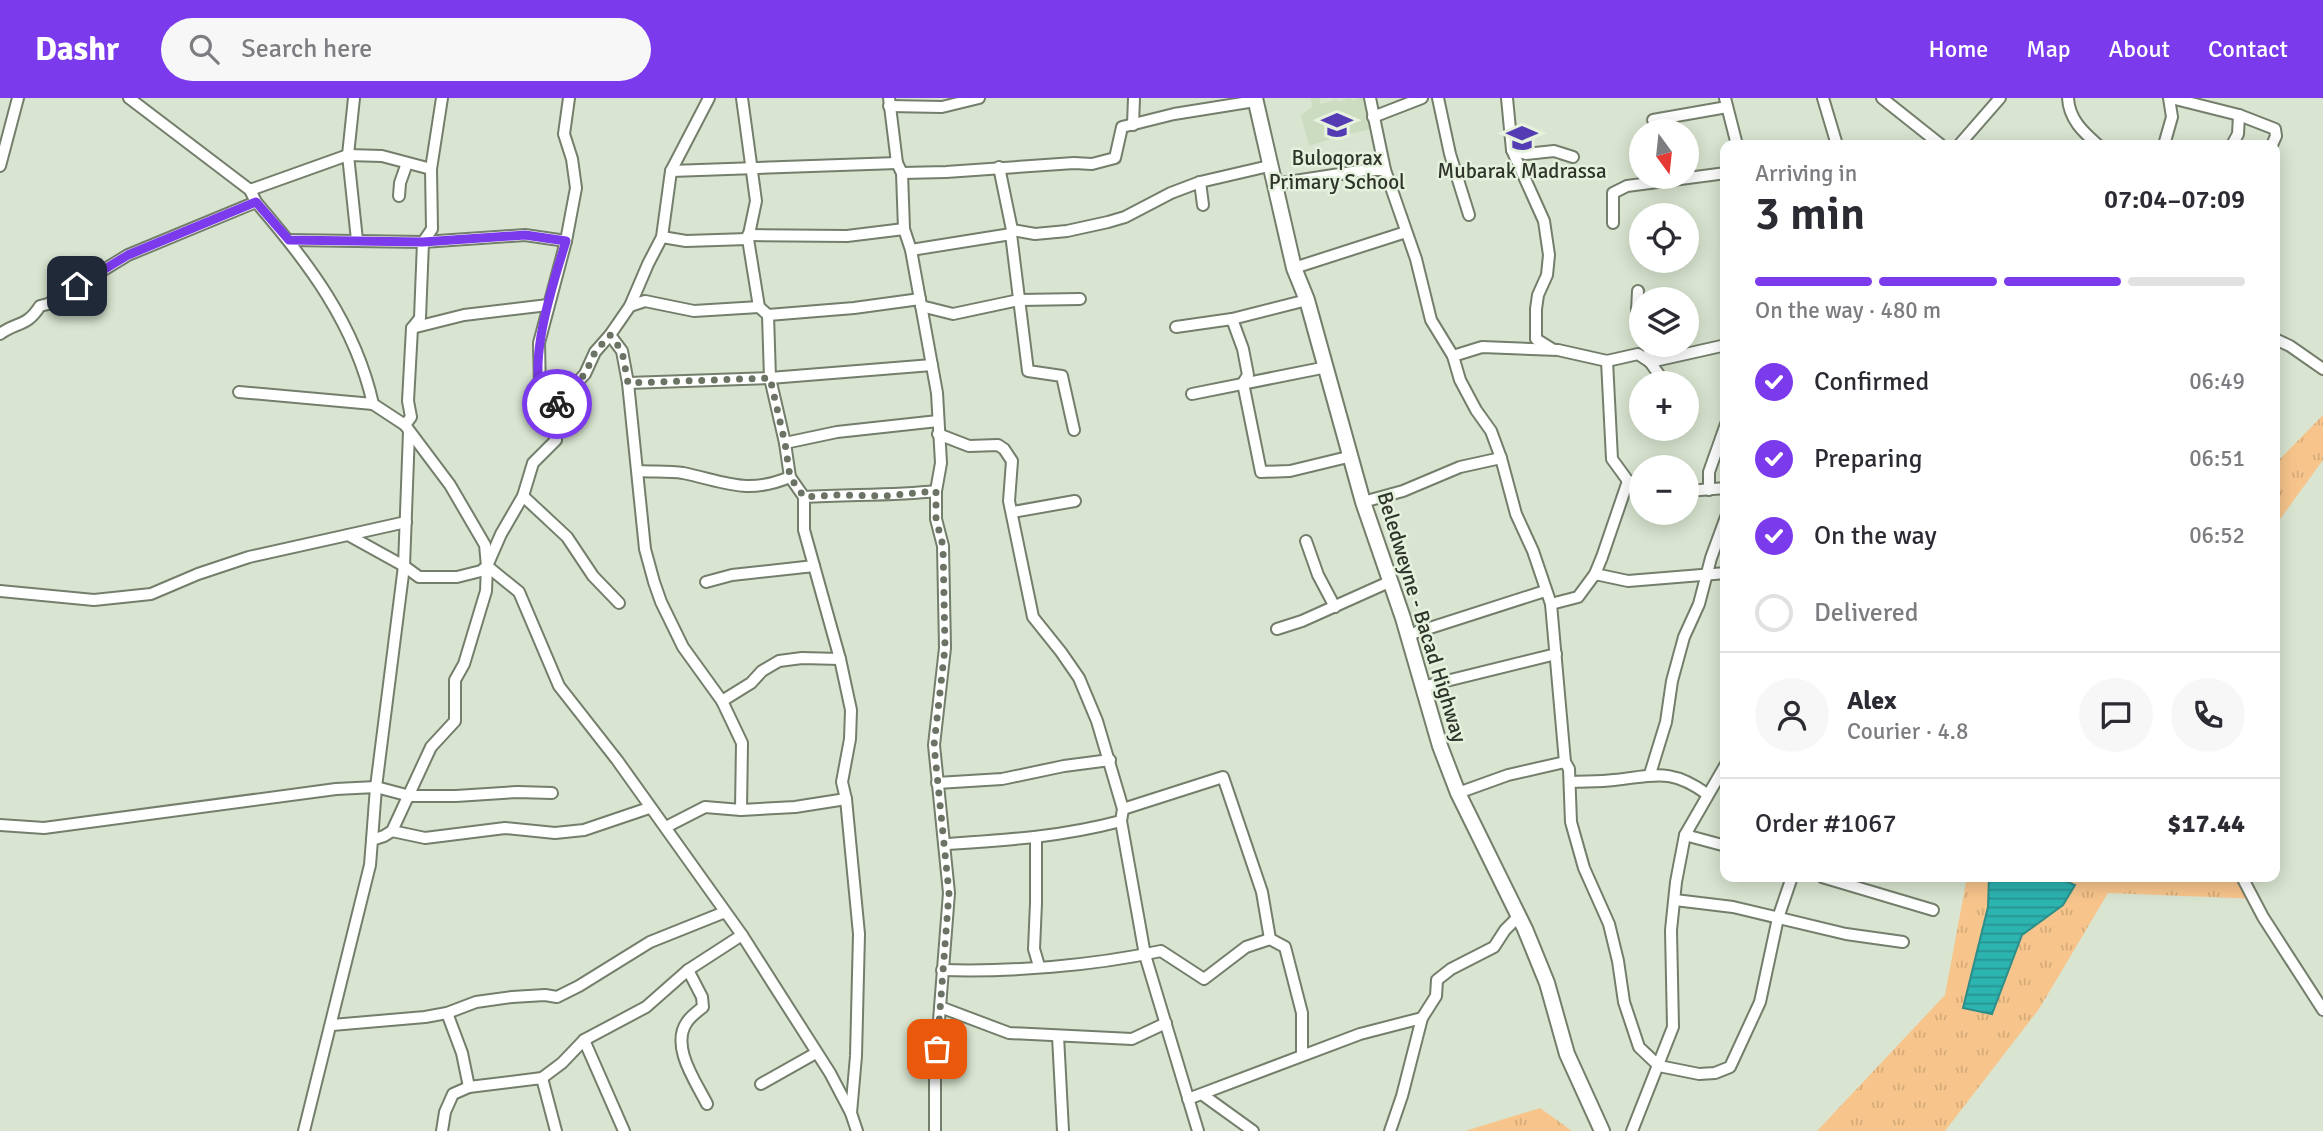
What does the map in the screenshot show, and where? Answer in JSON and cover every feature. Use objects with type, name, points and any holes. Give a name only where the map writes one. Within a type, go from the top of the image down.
[{"type":"street","points":[[0,166],[18,98]]},
{"type":"street","points":[[129,98],[250,190],[256,202],[315,275],[345,323],[366,373],[373,404]]},
{"type":"street","points":[[345,98],[353,104],[348,155],[357,240]]},
{"type":"street","points":[[304,1131],[370,865],[376,787],[404,566],[412,328],[420,318],[423,242],[432,229],[430,169],[442,98]]},
{"type":"street","points":[[348,535],[419,577],[457,577],[481,571],[487,566],[501,534],[523,496],[533,463],[556,440],[540,391],[539,343],[566,241],[576,188],[572,159],[564,134],[569,98]]},
{"type":"street","points":[[548,413],[585,374],[595,352],[631,306],[662,237],[671,171],[709,98]]},
{"type":"street","points":[[742,98],[756,201],[748,237],[764,311],[770,378],[790,477],[804,497],[804,530],[851,710],[850,739],[842,782],[859,934],[856,1056],[851,1113]]},
{"type":"street","points":[[935,1131],[935,1071],[949,893],[934,745],[945,648],[943,546],[936,519],[936,491],[941,463],[937,393],[911,250],[904,229],[900,168],[889,102],[942,107],[979,98]]},
{"type":"street","points":[[1133,125],[1134,98]]},
{"type":"street","points":[[1370,98],[1385,170],[1416,259],[1431,320],[1453,356],[1460,380],[1491,431],[1516,514],[1533,551],[1551,604],[1557,693],[1565,762],[1569,769],[1572,822],[1584,867],[1609,924],[1630,1025],[1639,1047],[1659,1066],[1699,1074],[1715,1073],[1730,1067],[1760,1002],[1778,918],[1790,882]]},
{"type":"street","points":[[1373,117],[1422,98]]},
{"type":"street","points":[[1437,98],[1450,154],[1469,215]]},
{"type":"street","points":[[1507,98],[1512,150],[1544,221],[1549,255],[1547,275],[1538,295],[1536,339],[1552,349]]},
{"type":"street","points":[[1822,98],[1835,140]]},
{"type":"street","points":[[1882,98],[1935,140]]},
{"type":"street","points":[[1963,140],[2000,98]]},
{"type":"street","points":[[2068,98],[2068,111],[2082,131],[2092,140]]},
{"type":"street","points":[[2165,140],[2172,117],[2170,98],[2238,115],[2275,129],[2274,140]]},
{"type":"street","points":[[671,171],[900,168],[937,173],[999,167],[1092,164],[1115,158],[1122,127],[1255,99]]},
{"type":"street","name":"Beledweyne - Bacad Highway","points":[[1255,99],[1294,268],[1307,300],[1363,502],[1408,635],[1422,687],[1458,793],[1519,916],[1547,983],[1567,1054],[1602,1131]]},
{"type":"street","points":[[1657,119],[1726,102],[1736,140]]},
{"type":"street","points":[[2235,140],[2238,134],[2238,115]]},
{"type":"street","points":[[1512,150],[1526,154],[1554,151],[1573,157]]},
{"type":"street","points":[[250,190],[348,155],[382,156],[430,169]]},
{"type":"street","points":[[399,196],[407,163]]},
{"type":"street","points":[[911,250],[1012,232],[1035,234],[1067,231],[1108,222],[1125,217],[1171,192],[1200,182],[1269,166]]},
{"type":"street","points":[[999,167],[1012,232],[1028,371],[1062,376],[1074,430]]},
{"type":"street","points":[[1275,184],[1366,170],[1385,170]]},
{"type":"street","points":[[1613,223],[1613,193],[1628,186],[1720,174]]},
{"type":"street","points":[[1200,182],[1203,205]]},
{"type":"street","points":[[0,334],[6,329],[22,325],[33,317],[40,306],[55,300],[118,259],[256,202]]},
{"type":"street","points":[[662,237],[686,241],[847,236],[904,229]]},
{"type":"street","points":[[1294,268],[1406,232]]},
{"type":"street","points":[[289,240],[423,242],[525,235],[566,241]]},
{"type":"street","points":[[631,306],[645,301],[694,312],[854,308],[920,302],[953,314],[1019,300],[1080,299]]},
{"type":"street","points":[[1176,327],[1232,319],[1307,300]]},
{"type":"street","points":[[412,328],[464,315],[548,305]]},
{"type":"street","points":[[1232,319],[1248,374],[1243,383],[1261,472],[1290,471],[1352,456]]},
{"type":"street","points":[[610,335],[622,351],[628,383],[645,549],[660,602],[683,647],[722,701],[742,743],[741,810]]},
{"type":"street","points":[[2280,342],[2323,369]]},
{"type":"street","points":[[1453,356],[1482,347],[1552,349],[1607,361],[1638,354],[1651,362],[1720,346]]},
{"type":"street","points":[[1650,357],[1657,371]]},
{"type":"street","points":[[1551,604],[1578,597],[1595,574],[1628,481],[1612,458],[1607,361]]},
{"type":"street","points":[[628,383],[770,378],[932,365]]},
{"type":"street","points":[[1192,394],[1327,367]]},
{"type":"street","points":[[239,392],[373,404],[407,428],[450,485],[485,545],[486,591],[464,664],[455,680],[455,721],[431,747],[392,831],[372,840]]},
{"type":"street","points":[[785,443],[837,432],[938,421]]},
{"type":"street","points":[[938,434],[969,446],[998,445],[1012,461],[1009,501],[1033,617],[1079,678],[1110,760],[1123,809],[1121,821],[1145,955],[1198,1131]]},
{"type":"street","points":[[1709,490],[1709,472],[1720,441]]},
{"type":"street","points":[[1363,502],[1404,491],[1460,467],[1501,458]]},
{"type":"street","points":[[639,471],[680,473],[746,487],[770,485],[790,477]]},
{"type":"street","points":[[1699,490],[1720,489]]},
{"type":"street","points":[[804,497],[884,496],[936,491]]},
{"type":"street","points":[[523,496],[567,537],[593,576],[619,603]]},
{"type":"street","points":[[1013,513],[1075,500]]},
{"type":"street","points":[[0,591],[94,600],[151,594],[198,574],[249,557],[406,522]]},
{"type":"street","points":[[1650,774],[1666,722],[1672,681],[1684,638],[1699,604],[1720,535]]},
{"type":"street","points":[[1306,541],[1318,575],[1335,607]]},
{"type":"street","points":[[487,566],[519,592],[559,686],[617,760],[742,934],[816,1052],[851,1113],[857,1131]]},
{"type":"street","points":[[706,582],[732,575],[814,566]]},
{"type":"street","points":[[1595,574],[1628,581],[1720,573]]},
{"type":"street","points":[[1277,629],[1302,621],[1389,582]]},
{"type":"street","points":[[1408,635],[1545,591]]},
{"type":"street","points":[[1422,687],[1556,654]]},
{"type":"street","points":[[722,701],[779,661],[802,658],[839,659]]},
{"type":"street","points":[[937,783],[1002,779],[1110,760]]},
{"type":"street","points":[[1458,793],[1508,775],[1565,762]]},
{"type":"street","points":[[1633,1131],[1673,1027],[1671,930],[1685,835],[1720,773]]},
{"type":"street","points":[[1570,782],[1612,781],[1650,774],[1675,776],[1707,794]]},
{"type":"street","points":[[1123,809],[1223,778],[1262,892],[1270,939]]},
{"type":"street","points":[[0,825],[44,828],[322,791],[376,787],[410,796],[552,793]]},
{"type":"street","points":[[666,827],[705,807],[741,810],[795,807],[846,799]]},
{"type":"street","points":[[392,831],[425,838],[505,828],[555,833],[584,831],[649,808]]},
{"type":"street","points":[[946,844],[1036,838],[1078,832],[1121,821]]},
{"type":"street","points":[[1685,835],[1720,844]]},
{"type":"street","points":[[1036,838],[1037,903],[1034,949],[1039,966]]},
{"type":"street","points":[[1839,882],[1933,910]]},
{"type":"street","points":[[2245,882],[2263,917],[2323,1010]]},
{"type":"street","points":[[1675,900],[1733,907],[1846,934],[1903,943]]},
{"type":"street","points":[[332,1025],[425,1017],[447,1013],[476,1002],[545,995],[557,997],[650,942],[725,912]]},
{"type":"street","points":[[1390,1131],[1422,1018],[1436,996],[1437,981],[1451,969],[1494,947],[1505,930],[1519,916]]},
{"type":"street","points":[[442,1131],[445,1112],[453,1094],[469,1087],[542,1078],[562,1063],[584,1040],[646,1007],[688,970],[742,934]]},
{"type":"street","points":[[942,970],[996,972],[1161,951],[1204,979],[1246,947],[1270,939],[1285,947],[1292,971],[1302,1013],[1302,1055]]},
{"type":"street","points":[[688,970],[702,997],[703,1007],[687,1021],[682,1032],[683,1055],[707,1104]]},
{"type":"street","points":[[940,1007],[1009,1033],[1132,1039],[1166,1023]]},
{"type":"street","points":[[447,1013],[462,1053],[469,1087]]},
{"type":"street","points":[[1188,1099],[1360,1034],[1422,1018]]},
{"type":"street","points":[[1058,1036],[1063,1131]]},
{"type":"street","points":[[584,1040],[624,1131]]},
{"type":"street","points":[[761,1084],[816,1052]]},
{"type":"street","points":[[542,1078],[556,1131]]},
{"type":"street","points":[[1203,1095],[1254,1131]]},
{"type":"shaded area","name":"Buloqorax Primary School","points":[[1311,98],[1319,98],[1321,104],[1335,98],[1338,102],[1350,98],[1353,101],[1368,98],[1371,129],[1309,146],[1301,115],[1312,107]]},
{"type":"green space","points":[[2323,415],[2323,460],[2280,519],[2280,459]]},
{"type":"green space","points":[[1966,882],[1989,882],[1988,907],[2022,935],[2063,905],[2074,886],[2066,882],[2250,882],[2259,899],[2108,893],[2039,1009],[1945,1131],[1817,1131],[1945,995]]},
{"type":"green space","points":[[1540,1108],[1572,1131],[1465,1131]]},
{"type":"water","points":[[1989,882],[2068,882],[2075,885],[2063,905],[2022,935],[1992,1014],[1963,1008],[1988,907]]},
{"type":"way so far","points":[[557,404],[585,374],[595,352],[610,335],[622,351],[628,383],[770,378],[790,477],[804,497],[884,496],[936,491],[936,519],[943,546],[945,648],[934,745],[949,893],[937,1049]]},
{"type":"place","name":"Buloqorax Primary School","points":[[1337,125]]},
{"type":"place","name":"Mubarak Madrassa","points":[[1522,138]]},
{"type":"route","points":[[77,286],[118,259],[256,202],[289,240],[423,242],[525,235],[566,241],[539,343],[540,391],[548,413],[557,404]]}]
